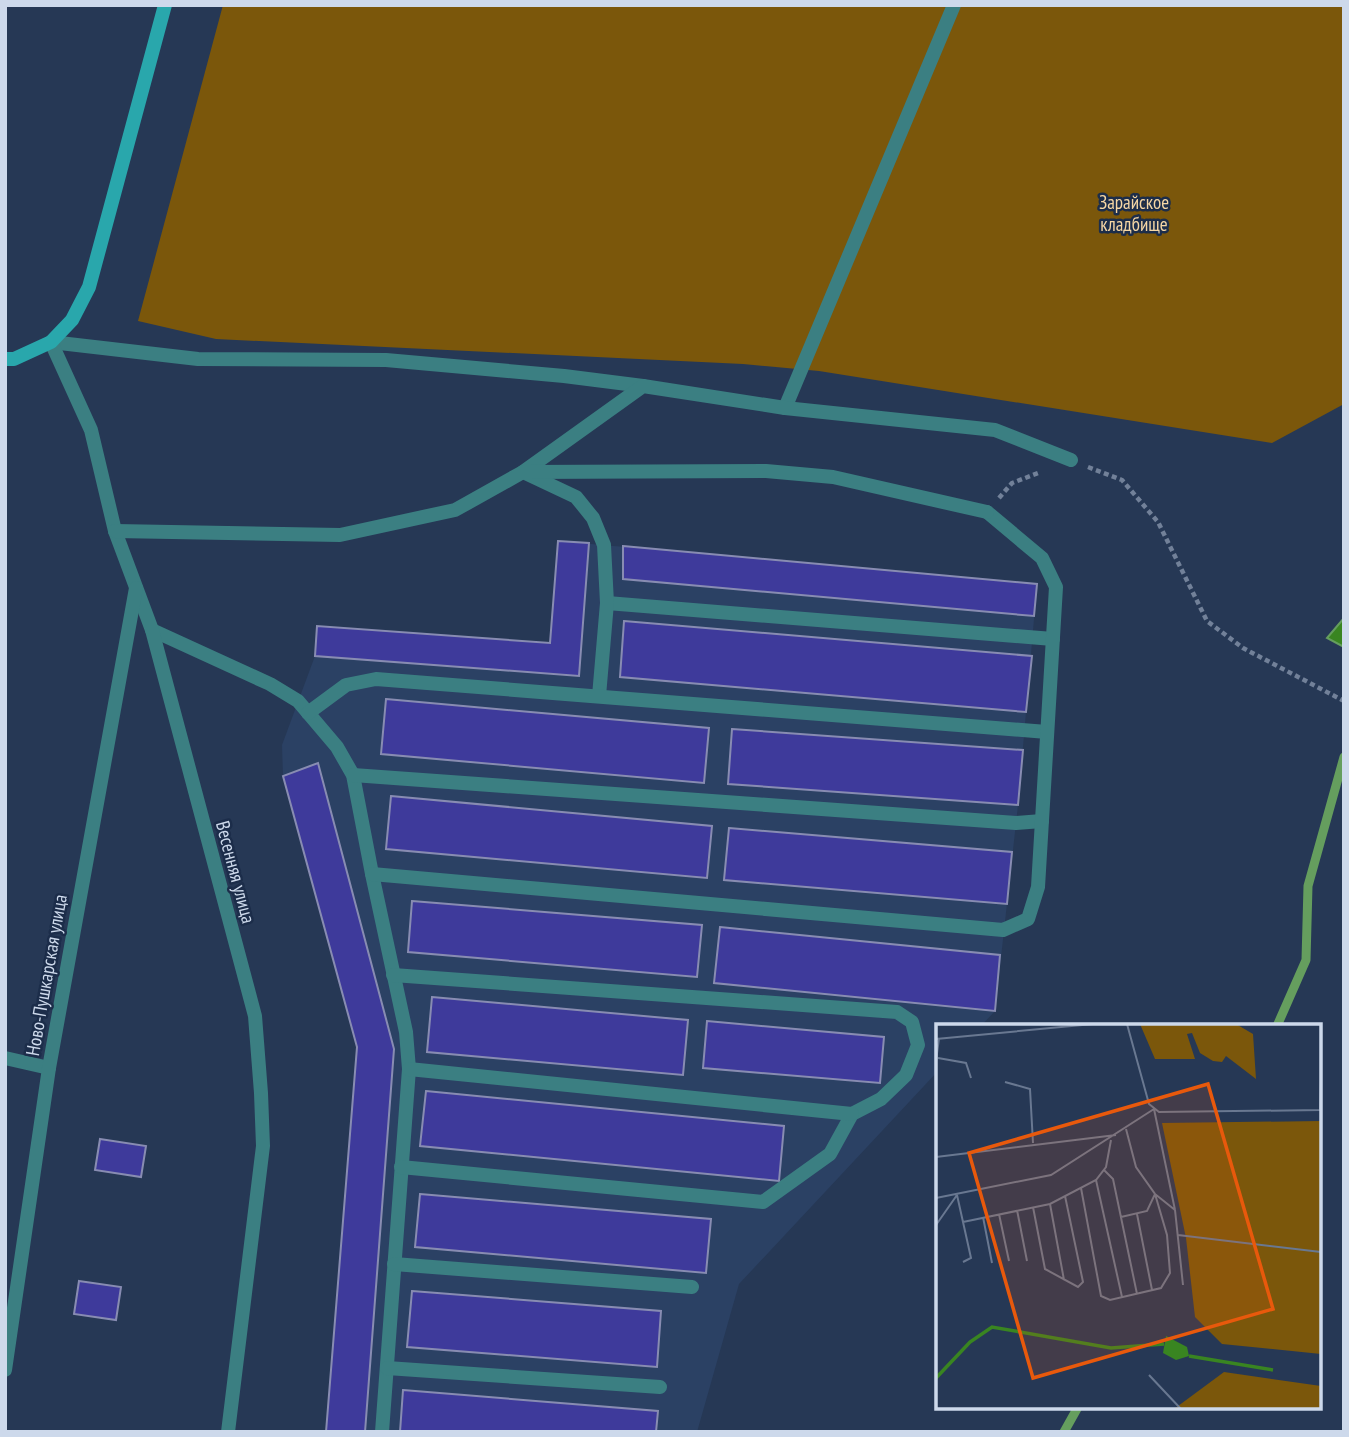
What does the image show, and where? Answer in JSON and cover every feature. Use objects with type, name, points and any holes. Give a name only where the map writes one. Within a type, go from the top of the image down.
[{"type":"street","points":[[5,359],[14,359],[51,342],[72,320],[89,287],[165,5]]},
{"type":"street","points":[[785,408],[954,5]]},
{"type":"street","points":[[51,342],[198,359],[386,360],[564,376],[785,408],[995,430],[1071,460]]},
{"type":"street","name":"Весенняя улица","points":[[51,342],[91,430],[115,531],[152,630],[254,1016],[263,1146],[228,1432]]},
{"type":"street","points":[[115,531],[340,535],[454,510],[523,472],[643,386]]},
{"type":"street","points":[[372,874],[1003,930],[1027,919],[1038,887],[1056,587],[1042,558],[988,512],[833,477],[766,471],[523,472]]},
{"type":"street","points":[[523,472],[576,497],[593,518],[604,545],[607,603],[599,696]]},
{"type":"street","name":"Ново-Пушкарская улица","points":[[5,1370],[49,1068],[136,588]]},
{"type":"street","points":[[607,603],[1053,639]]},
{"type":"street","points":[[152,630],[270,684],[298,701],[337,747],[353,775],[406,1032],[409,1069],[382,1432]]},
{"type":"street","points":[[308,713],[346,685],[376,679],[1047,732]]},
{"type":"street","points":[[353,775],[1016,823],[1042,821]]},
{"type":"street","points":[[393,975],[897,1013],[912,1022],[918,1045],[906,1075],[881,1099],[852,1114],[409,1069]]},
{"type":"street","points":[[5,1058],[49,1068]]},
{"type":"street","points":[[401,1167],[763,1202],[830,1154],[852,1114]]},
{"type":"street","points":[[394,1264],[692,1287]]},
{"type":"street","points":[[387,1368],[660,1387]]},
{"type":"path","points":[[988,512],[1012,483],[1071,460],[1122,480],[1157,522],[1207,621],[1242,648],[1344,702]]},
{"type":"shaded area","points":[[558,541],[1037,584],[1018,805],[995,1011],[983,1024],[936,1024],[936,1073],[739,1284],[697,1432],[326,1432],[357,1047],[283,776],[282,745],[315,656],[317,626],[550,643]]},
{"type":"shaded area","points":[[1344,618],[1344,647],[1327,638]]},
{"type":"green space","name":"Зарайское кладбище","points":[[223,5],[1344,5],[1344,404],[1272,443],[819,371],[743,364],[216,339],[138,321]]},
{"type":"building","points":[[558,541],[589,543],[579,676],[315,656],[317,626],[550,643]]},
{"type":"building","points":[[623,546],[1037,584],[1034,616],[623,579]]},
{"type":"building","points":[[624,621],[1032,656],[1026,712],[620,677]]},
{"type":"building","points":[[386,699],[709,728],[704,783],[381,754]]},
{"type":"building","points":[[732,729],[1023,750],[1018,805],[728,784]]},
{"type":"building","points":[[318,763],[394,1049],[365,1432],[326,1432],[357,1047],[283,776]]},
{"type":"building","points":[[391,796],[712,826],[707,878],[386,849]]},
{"type":"building","points":[[729,828],[1012,852],[1007,904],[724,880]]},
{"type":"building","points":[[412,901],[702,925],[697,977],[408,952]]},
{"type":"building","points":[[720,927],[1000,955],[995,1011],[714,983]]},
{"type":"building","points":[[432,997],[688,1020],[683,1075],[427,1052]]},
{"type":"building","points":[[707,1021],[884,1037],[880,1083],[703,1068]]},
{"type":"building","points":[[426,1091],[784,1126],[779,1181],[420,1146]]},
{"type":"building","points":[[100,1139],[146,1146],[141,1177],[95,1170]]},
{"type":"building","points":[[420,1194],[711,1219],[706,1273],[415,1247]]},
{"type":"building","points":[[79,1281],[121,1287],[116,1320],[74,1314]]},
{"type":"building","points":[[412,1291],[661,1311],[657,1367],[407,1347]]},
{"type":"building","points":[[403,1390],[658,1411],[656,1432],[400,1432]]},
{"type":"waterway","points":[[1278,1024],[1306,960],[1308,886],[1344,757]]},
{"type":"waterway","points":[[1064,1432],[1077,1409]]}]
